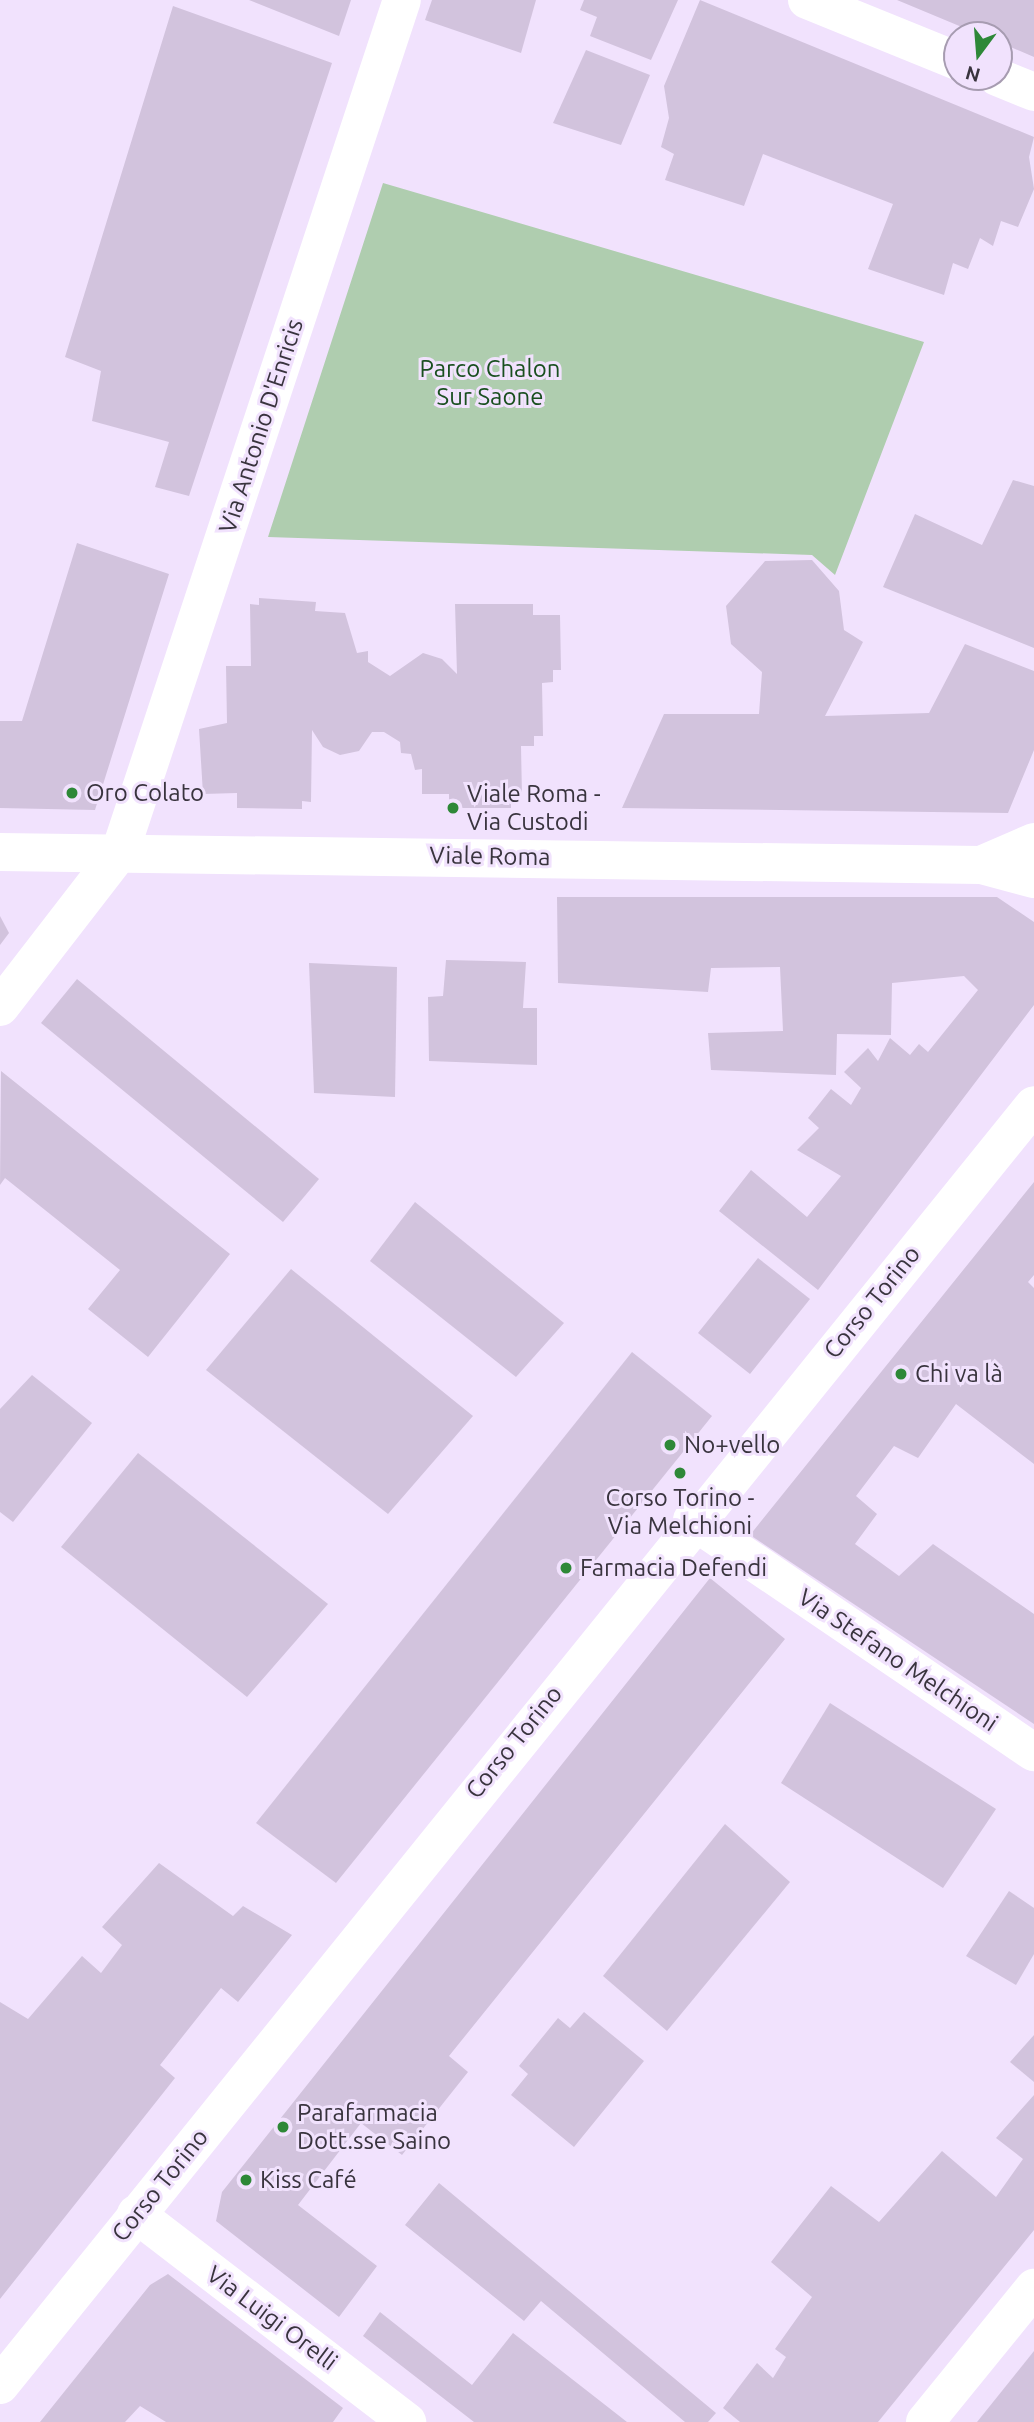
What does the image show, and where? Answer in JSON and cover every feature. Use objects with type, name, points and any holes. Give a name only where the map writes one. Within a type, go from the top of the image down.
[{"type":"street","name":"Via Antonio D'Enricis","points":[[0,1007],[120,852],[402,0]]},
{"type":"street","points":[[807,0],[943,55]]},
{"type":"street","points":[[1013,83],[1034,92]]},
{"type":"street","name":"Viale Roma","points":[[981,864],[1034,842]]},
{"type":"street","name":"Viale Roma","points":[[0,852],[981,864],[1034,879]]},
{"type":"street","name":"Corso Torino","points":[[0,2385],[692,1520],[1034,1105]]},
{"type":"street","name":"Via Stefano Melchioni","points":[[692,1520],[1034,1752]]},
{"type":"street","name":"Via Luigi Orelli","points":[[136,2214],[407,2422]]},
{"type":"street","points":[[925,2422],[1034,2288]]},
{"type":"green space","name":"Parco Chalon Sur Saone","points":[[383,183],[924,342],[835,575],[812,555],[268,537]]},
{"type":"building","points":[[249,0],[351,0],[339,36]]},
{"type":"building","points":[[432,0],[536,0],[521,53],[425,20]]},
{"type":"building","points":[[584,0],[678,0],[651,60],[590,36],[597,17],[580,10]]},
{"type":"building","points":[[700,0],[1034,137],[1029,157],[1034,189],[1018,227],[1001,221],[993,246],[980,238],[968,269],[953,263],[944,295],[868,269],[893,204],[763,154],[744,206],[665,180],[674,154],[661,147],[669,118],[664,86]]},
{"type":"building","points":[[897,0],[1034,0],[1034,57],[1013,48],[1013,21],[947,21]]},
{"type":"building","points":[[173,6],[332,63],[189,496],[155,487],[169,442],[92,421],[101,371],[65,357]]},
{"type":"building","points":[[586,50],[650,75],[621,145],[553,123]]},
{"type":"building","points":[[1013,480],[1034,486],[1034,648],[883,587],[915,514],[982,545]]},
{"type":"building","points":[[77,543],[169,574],[95,810],[0,808],[0,721],[22,721]]},
{"type":"building","points":[[812,560],[839,591],[844,630],[863,642],[825,716],[929,713],[965,644],[1034,671],[1034,750],[1008,813],[622,808],[664,714],[759,714],[762,672],[731,644],[726,606],[765,561]]},
{"type":"building","points":[[259,598],[316,602],[315,611],[345,613],[357,653],[368,651],[368,662],[390,676],[423,653],[442,659],[457,674],[455,604],[533,604],[533,615],[560,615],[561,670],[553,670],[553,682],[542,683],[543,736],[534,736],[534,746],[521,746],[522,797],[511,797],[511,808],[449,808],[449,794],[422,794],[422,769],[415,770],[411,754],[401,753],[400,742],[384,732],[372,732],[359,751],[340,755],[323,747],[312,730],[311,802],[302,801],[302,809],[237,808],[237,793],[203,794],[199,729],[227,723],[226,666],[251,666],[250,604],[259,605]]},
{"type":"building","points":[[557,897],[997,897],[1034,922],[1034,1005],[818,1290],[719,1211],[751,1170],[807,1217],[841,1176],[797,1150],[819,1128],[808,1118],[831,1089],[851,1105],[861,1088],[844,1072],[868,1048],[878,1061],[890,1038],[910,1055],[919,1044],[928,1052],[978,990],[964,976],[892,983],[891,1035],[837,1034],[836,1075],[711,1070],[708,1033],[783,1031],[780,967],[711,968],[708,992],[558,983]]},
{"type":"building","points":[[0,916],[9,933],[0,945]]},
{"type":"building","points":[[446,960],[526,962],[523,1008],[537,1008],[537,1065],[429,1061],[428,997],[443,996]]},
{"type":"building","points":[[309,963],[397,967],[395,1097],[314,1093]]},
{"type":"building","points":[[77,979],[319,1179],[283,1222],[41,1023]]},
{"type":"building","points":[[1,1071],[230,1254],[148,1357],[88,1309],[120,1270],[5,1178],[0,1185]]},
{"type":"building","points":[[1034,1182],[1034,1275],[1028,1282],[1034,1288],[1034,1464],[956,1404],[918,1458],[894,1446],[856,1496],[877,1514],[855,1544],[899,1576],[933,1544],[1034,1614],[1034,1724],[750,1535]]},
{"type":"building","points":[[415,1202],[564,1323],[516,1377],[370,1261]]},
{"type":"building","points":[[758,1258],[810,1299],[750,1374],[698,1333]]},
{"type":"building","points":[[291,1269],[473,1416],[388,1514],[206,1370]]},
{"type":"building","points":[[632,1352],[712,1416],[336,1883],[256,1823]]},
{"type":"building","points":[[32,1375],[92,1423],[13,1522],[0,1512],[0,1409]]},
{"type":"building","points":[[138,1453],[328,1604],[247,1697],[61,1547]]},
{"type":"building","points":[[710,1578],[785,1639],[449,2056],[468,2072],[402,2155],[361,2123],[298,2205],[377,2266],[339,2317],[216,2221],[222,2192]]},
{"type":"building","points":[[830,1703],[996,1809],[943,1888],[781,1783]]},
{"type":"building","points":[[725,1824],[790,1882],[667,2031],[603,1976]]},
{"type":"building","points":[[159,1863],[233,1916],[243,1906],[292,1935],[238,2002],[221,1988],[160,2065],[175,2078],[0,2299],[0,2002],[28,2019],[82,1956],[101,1973],[122,1945],[102,1927]]},
{"type":"building","points":[[1009,1891],[1034,1908],[1034,1954],[1016,1985],[966,1956]]},
{"type":"building","points":[[584,2012],[644,2061],[574,2147],[511,2095],[528,2074],[519,2066],[558,2018],[570,2028]]},
{"type":"building","points":[[1034,2035],[1034,2082],[1010,2062]]},
{"type":"building","points":[[1034,2095],[1034,2230],[878,2422],[740,2422],[723,2408],[757,2363],[773,2378],[786,2357],[775,2349],[812,2297],[771,2262],[831,2186],[879,2222],[942,2151],[996,2197],[1023,2159],[996,2138]]},
{"type":"building","points":[[439,2183],[716,2413],[708,2422],[685,2422],[541,2301],[524,2321],[405,2225]]},
{"type":"building","points":[[168,2274],[343,2408],[333,2422],[166,2422],[140,2406],[125,2422],[40,2422],[150,2285]]},
{"type":"building","points":[[380,2312],[472,2385],[513,2333],[627,2422],[474,2422],[363,2336]]},
{"type":"building","points":[[1034,2351],[1034,2422],[977,2422]]},
{"type":"place","name":"Oro Colato","points":[[72,793]]},
{"type":"place","name":"Viale Roma - Via Custodi","points":[[453,808]]},
{"type":"place","name":"Chi va là","points":[[901,1374]]},
{"type":"place","name":"No+vello","points":[[670,1445]]},
{"type":"place","name":"Corso Torino - Via Melchioni","points":[[680,1473]]},
{"type":"place","name":"Farmacia Defendi","points":[[566,1568]]},
{"type":"place","name":"Parafarmacia Dott.sse Saino","points":[[283,2127]]},
{"type":"place","name":"Kiss Café","points":[[246,2180]]}]
